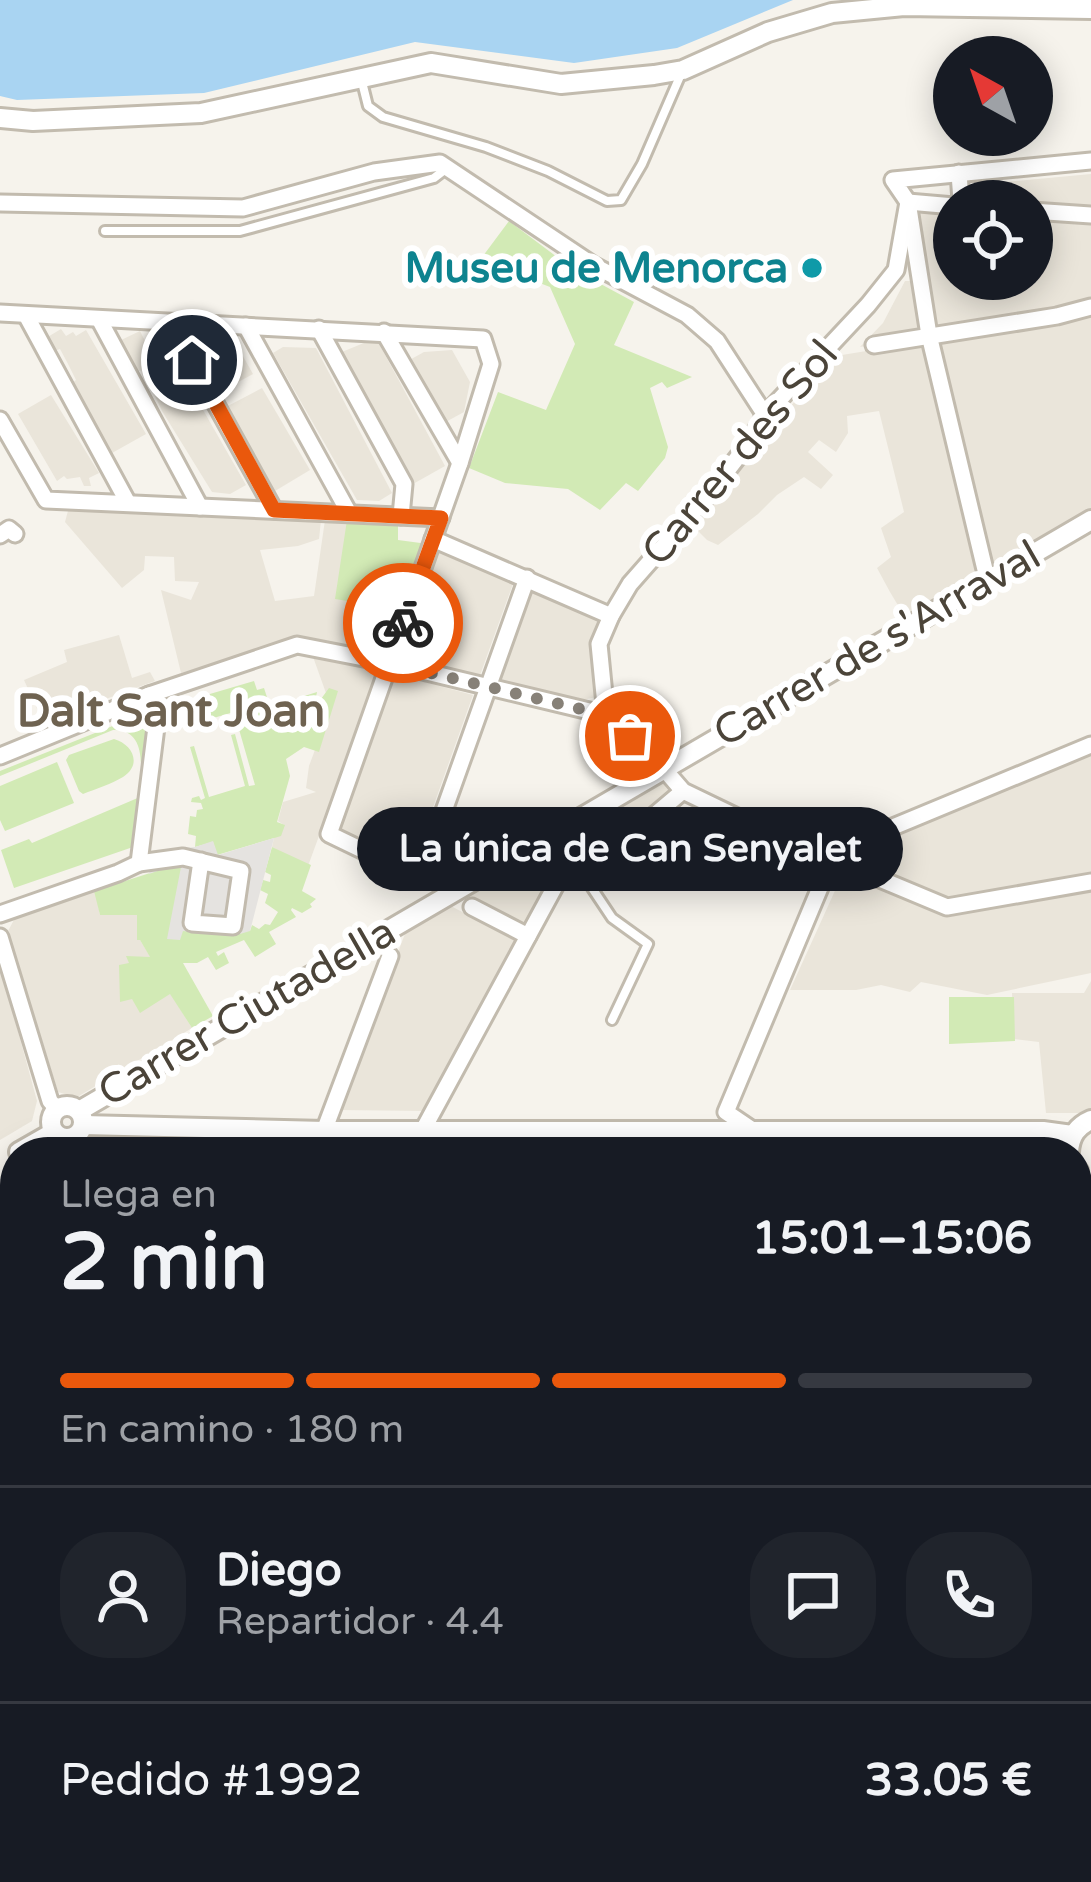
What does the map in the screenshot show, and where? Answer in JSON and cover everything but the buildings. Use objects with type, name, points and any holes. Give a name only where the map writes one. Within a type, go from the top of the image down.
[{"type":"street","points":[[0,118],[33,122],[201,112],[431,63],[560,83],[654,75],[683,70],[768,32],[832,13],[904,5],[1086,6]]},
{"type":"street","points":[[987,578],[929,335],[908,202],[893,180],[1091,161]]},
{"type":"street","points":[[0,202],[243,208],[374,172],[440,163],[592,266],[687,315],[717,341],[765,416]]},
{"type":"street","points":[[959,173],[959,180]]},
{"type":"street","points":[[908,202],[933,202]]},
{"type":"street","name":"Carrer des Sol","points":[[606,715],[599,644],[611,616],[630,584],[710,493],[765,416],[896,270],[908,202]]},
{"type":"street","points":[[1053,212],[1091,215]]},
{"type":"street","points":[[874,345],[1091,307]]},
{"type":"street","points":[[0,313],[483,338],[491,364],[329,834],[420,878],[526,578]]},
{"type":"street","points":[[28,317],[128,503]]},
{"type":"street","points":[[99,319],[200,507]]},
{"type":"street","points":[[171,322],[274,510]]},
{"type":"street","points":[[246,326],[349,513]]},
{"type":"street","points":[[319,329],[404,484],[401,516]]},
{"type":"street","points":[[384,332],[460,463]]},
{"type":"street","points":[[0,420],[46,500],[441,518]]},
{"type":"street","points":[[1086,522],[1091,543]]},
{"type":"street","name":"Carrer de s'Arraval","points":[[664,769],[1086,522]]},
{"type":"street","points":[[434,539],[611,616]]},
{"type":"street","points":[[0,756],[149,694],[297,645],[606,715],[683,791],[826,858],[947,907],[1091,882]]},
{"type":"street","points":[[140,863],[156,727],[149,694]]},
{"type":"street","points":[[756,1132],[726,1112],[826,858],[1091,745]]},
{"type":"street","name":"Carrer Ciutadella","points":[[81,1118],[664,769]]},
{"type":"street","points":[[423,1130],[560,880],[632,834],[683,791]]},
{"type":"street","points":[[0,914],[140,863],[183,857],[201,861],[241,871],[233,926],[192,923],[201,861]]},
{"type":"street","points":[[472,907],[528,936]]},
{"type":"street","points":[[0,938],[50,1101],[57,1109]]},
{"type":"street","points":[[324,1131],[390,956]]},
{"type":"street","points":[[66,1137],[54,1132],[51,1118],[57,1109],[70,1106],[81,1118],[539,1137]]},
{"type":"street","points":[[70,1137],[77,1134],[81,1118]]},
{"type":"street","points":[[391,1137],[396,1131]]},
{"type":"street","points":[[689,1137],[756,1132],[1043,1131],[1056,1137]]},
{"type":"street","name":"Carrer Ciutadella","points":[[45,1137],[54,1132]]},
{"type":"lane","points":[[361,76],[368,106],[383,117],[486,147],[607,201],[621,200],[642,164],[683,70]]},
{"type":"lane","points":[[105,230],[240,231],[434,178],[448,167]]},
{"type":"lane","points":[[578,867],[612,918],[648,944],[612,1020]]},
{"type":"shaded area","points":[[1091,174],[1091,213],[1053,210],[1053,180],[1026,180]]},
{"type":"shaded area","points":[[913,213],[933,213],[933,300],[1053,300],[1053,221],[1091,224],[1091,303],[935,330]]},
{"type":"shaded area","points":[[905,281],[912,281],[925,335],[860,347],[883,323]]},
{"type":"shaded area","points":[[1091,315],[1091,511],[988,568],[936,340]]},
{"type":"shaded area","points":[[61,329],[66,336],[86,330],[146,434],[112,453],[72,383],[76,380],[60,349],[54,351],[46,338]]},
{"type":"shaded area","points":[[140,331],[145,341],[159,333],[246,485],[230,494],[212,492],[162,411],[143,370],[136,372],[119,341]]},
{"type":"shaded area","points":[[376,338],[445,466],[413,484],[337,354]]},
{"type":"shaded area","points":[[190,341],[236,344],[253,374],[218,393]]},
{"type":"shaded area","points":[[927,341],[981,575],[905,617],[877,568],[891,557],[881,528],[904,512],[879,411],[847,416],[848,433],[836,452],[819,440],[808,452],[833,475],[821,489],[804,477],[718,545],[691,524],[812,381],[842,355]]},
{"type":"shaded area","points":[[283,347],[316,348],[392,493],[379,501],[357,500],[273,353]]},
{"type":"shaded area","points":[[452,350],[470,382],[464,412],[442,424],[406,362],[424,352]]},
{"type":"shaded area","points":[[262,388],[310,470],[275,491],[224,408]]},
{"type":"shaded area","points":[[51,395],[99,473],[89,478],[91,486],[84,486],[80,477],[64,476],[57,481],[18,414]]},
{"type":"shaded area","points":[[69,507],[321,520],[319,539],[260,550],[275,601],[314,596],[325,520],[347,520],[384,607],[389,588],[408,594],[384,657],[297,639],[181,673],[161,590],[191,600],[199,582],[175,581],[174,557],[145,556],[144,570],[122,588],[65,522]]},
{"type":"shaded area","points":[[438,547],[514,581],[479,678],[397,659]]},
{"type":"shaded area","points":[[531,588],[601,619],[591,654],[597,697],[577,701],[497,681]]},
{"type":"shaded area","points":[[119,635],[132,678],[150,672],[155,681],[43,722],[24,680],[67,662],[64,650]]},
{"type":"shaded area","points":[[312,654],[379,672],[308,866],[272,847],[284,825],[278,821],[283,802],[316,792],[306,788],[309,766],[331,707]]},
{"type":"shaded area","points":[[391,673],[473,695],[411,869],[335,831]]},
{"type":"shaded area","points":[[1091,751],[1091,877],[965,900],[936,900],[860,864],[867,843]]},
{"type":"shaded area","points":[[666,780],[675,790],[629,831],[555,874],[526,929],[463,898]]},
{"type":"shaded area","points":[[274,838],[250,931],[183,931],[180,940],[167,939],[181,867],[177,864],[149,874],[152,851],[213,841],[218,855]]},
{"type":"shaded area","points":[[843,873],[934,910],[957,914],[1091,889],[1091,973],[987,995],[921,982],[910,992],[881,985],[856,990],[790,990]]},
{"type":"shaded area","points":[[95,889],[100,915],[137,915],[140,940],[151,958],[129,963],[132,999],[150,1005],[170,993],[192,1028],[79,1096],[68,1095],[58,1092],[8,931],[15,918]]},
{"type":"shaded area","points":[[449,905],[519,942],[428,1111],[339,1110],[406,931]]},
{"type":"shaded area","points":[[0,965],[37,1101],[32,1121],[0,1137]]},
{"type":"shaded area","points":[[1091,981],[1091,1113],[1046,1113],[1039,1042],[1014,1039],[1012,993],[1084,993]]},
{"type":"green space","points":[[509,221],[573,269],[634,302],[614,345],[692,377],[667,388],[662,382],[650,388],[668,447],[665,458],[638,491],[626,483],[600,510],[568,489],[505,483],[469,468],[498,392],[546,410],[575,344],[550,287],[480,260]]},
{"type":"green space","points":[[347,520],[398,524],[398,540],[428,544],[408,594],[389,588],[383,607],[335,599]]},
{"type":"green space","points":[[254,681],[257,690],[264,688],[275,722],[281,719],[280,713],[300,706],[298,698],[317,692],[321,699],[329,688],[338,691],[319,752],[304,747],[286,759],[290,776],[277,822],[285,825],[281,836],[217,855],[213,842],[195,847],[196,836],[188,834],[190,816],[196,817],[197,810],[203,809],[192,798],[205,798],[190,747],[194,746],[209,797],[245,786],[231,735],[235,734],[249,786],[255,785],[234,712],[179,728],[175,714],[186,701]]},
{"type":"green space","points":[[135,717],[146,734],[144,769],[132,736],[113,730],[0,776],[0,771]]},
{"type":"green space","points":[[114,739],[130,750],[133,766],[123,777],[83,794],[66,760]]},
{"type":"green space","points":[[57,762],[74,803],[5,831],[0,820],[0,786]]},
{"type":"green space","points":[[140,797],[133,847],[14,888],[1,850],[29,839],[32,843]]},
{"type":"green space","points":[[272,847],[311,865],[302,891],[316,899],[302,913],[292,908],[296,917],[269,932],[276,944],[255,957],[244,940],[216,952],[218,956],[224,952],[229,963],[216,970],[208,957],[183,963],[213,1016],[192,1028],[170,994],[140,1013],[132,999],[120,1002],[119,965],[129,963],[126,956],[150,957],[137,940],[137,915],[100,915],[94,891],[178,864],[182,931],[250,931],[252,925],[259,929],[270,925],[278,912],[265,903],[268,894],[260,890],[263,880],[270,882],[271,875],[265,872]]},
{"type":"green space","points":[[949,997],[1014,997],[1015,1041],[949,1044]]},
{"type":"water","points":[[0,0],[793,0],[677,48],[574,63],[415,42],[204,93],[17,100],[0,96]]},
{"type":"way so far","points":[[403,623],[389,663],[606,715],[630,736]]},
{"type":"place","name":"Museu de Menorca","points":[[812,268]]},
{"type":"place","name":"La única de Can Senyalet","points":[[630,736]]},
{"type":"district","name":"Dalt Sant Joan","points":[[171,712]]},
{"type":"route","points":[[192,360],[274,510],[441,518],[403,623]]}]
